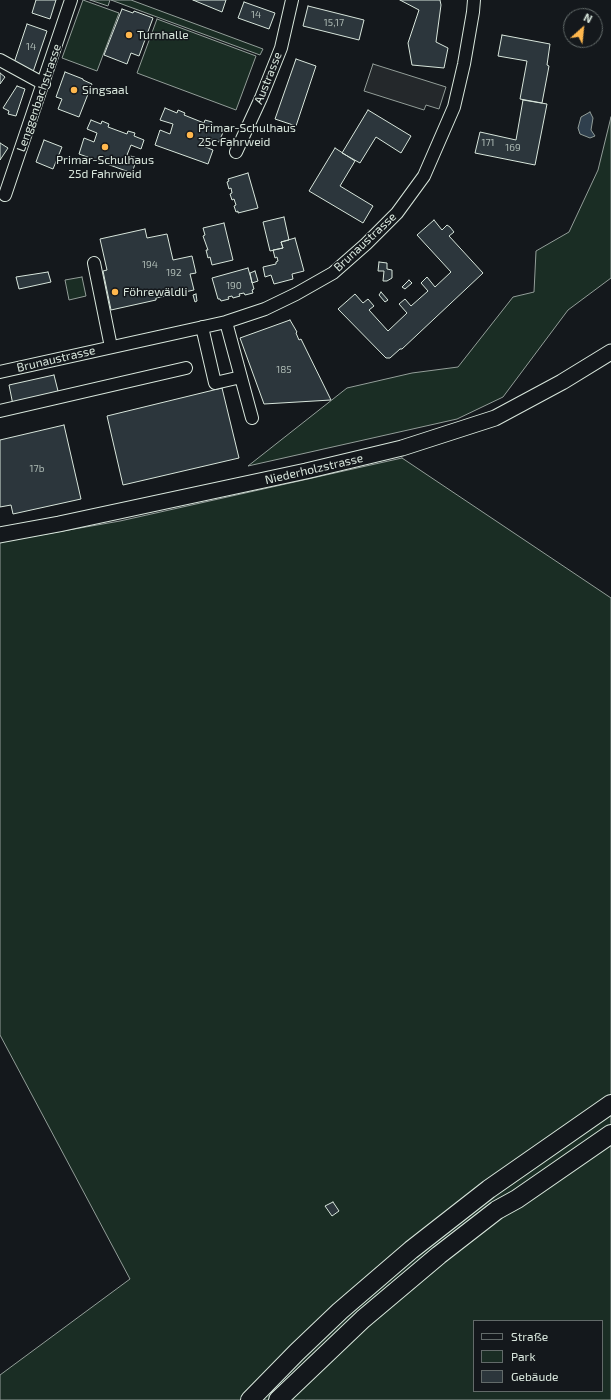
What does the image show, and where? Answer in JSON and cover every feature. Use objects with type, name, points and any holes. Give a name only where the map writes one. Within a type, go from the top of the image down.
[{"type":"highway","points":[[250,1400],[340,1311],[411,1250],[489,1188],[611,1104]]},
{"type":"highway","points":[[497,1210],[512,1192],[611,1125]]},
{"type":"highway","points":[[278,1400],[363,1319],[439,1255],[497,1210],[517,1199],[611,1134]]},
{"type":"main road","name":"Niederholzstrasse","points":[[0,535],[59,524],[275,478],[402,448],[495,418],[562,382],[611,352]]},
{"type":"street","name":"Lenggenbachstrasse","points":[[5,195],[44,84],[71,0]]},
{"type":"street","name":"Austrasse","points":[[236,152],[261,98],[281,48],[292,0]]},
{"type":"street","name":"Brunaustrasse","points":[[0,372],[226,322],[265,309],[296,294],[333,273],[366,244],[397,213],[424,176],[454,107],[474,12],[474,0]]},
{"type":"street","points":[[0,60],[44,84]]},
{"type":"street","points":[[94,262],[111,347]]},
{"type":"street","points":[[226,322],[252,418]]},
{"type":"street","points":[[202,327],[215,383],[241,377]]},
{"type":"street","points":[[0,411],[186,368]]},
{"type":"green space","points":[[83,0],[119,13],[97,71],[62,58]]},
{"type":"green space","points":[[90,0],[110,0],[108,6]]},
{"type":"green space","points":[[111,0],[131,0],[263,49],[260,55]]},
{"type":"green space","points":[[157,19],[256,56],[236,110],[137,73]]},
{"type":"green space","points":[[611,117],[611,278],[568,310],[503,397],[457,419],[248,466],[347,388],[412,373],[458,367],[513,297],[534,292],[536,251],[569,232],[598,170]]},
{"type":"green space","points":[[82,277],[86,296],[69,300],[65,280]]},
{"type":"green space","points":[[402,458],[611,598],[611,1400],[0,1400],[0,1375],[130,1279],[0,1035],[0,542],[120,521]]},
{"type":"shaded area","points":[[373,64],[446,87],[439,109],[426,105],[424,110],[364,91]]},
{"type":"water","points":[[590,112],[593,118],[591,130],[595,136],[590,138],[580,134],[578,128],[581,117]]},
{"type":"building","points":[[36,0],[56,0],[50,19],[32,13]]},
{"type":"building","points":[[193,0],[226,0],[222,12]]},
{"type":"building","points":[[400,0],[440,0],[441,5],[436,42],[448,48],[444,68],[412,65],[408,43],[419,10]]},
{"type":"building","points":[[244,2],[275,13],[269,29],[238,18]]},
{"type":"building","points":[[308,6],[364,20],[359,40],[303,26]]},
{"type":"building","name":"Turnhalle","points":[[122,9],[133,13],[134,11],[153,18],[139,56],[131,53],[127,64],[104,55]]},
{"type":"building","points":[[27,24],[47,31],[33,72],[14,63]]},
{"type":"building","points":[[502,35],[550,44],[547,65],[549,66],[542,103],[520,99],[527,61],[498,56]]},
{"type":"building","points":[[296,59],[316,66],[296,126],[275,119]]},
{"type":"building","name":"Singsaal","points":[[65,72],[92,84],[79,117],[58,109],[62,99],[56,97]]},
{"type":"building","points":[[0,73],[5,77],[0,84]]},
{"type":"building","points":[[17,86],[25,89],[16,116],[8,114],[9,111],[3,108]]},
{"type":"building","points":[[523,100],[547,104],[535,165],[475,153],[480,132],[516,140]]},
{"type":"building","name":"Primar-Schulhaus 25c Fahrweid","points":[[165,108],[177,113],[178,110],[185,113],[184,115],[204,123],[205,120],[212,122],[211,125],[224,130],[219,142],[206,137],[203,146],[213,150],[208,164],[155,145],[160,130],[170,134],[173,124],[160,120]]},
{"type":"building","points":[[368,110],[411,136],[401,153],[376,137],[360,163],[342,153]]},
{"type":"building","name":"Primar-Schulhaus 25d Fahrweid","points":[[91,120],[101,124],[102,121],[109,124],[108,127],[127,134],[128,131],[135,133],[134,136],[144,140],[141,149],[131,145],[127,155],[137,158],[132,173],[79,154],[84,138],[94,142],[97,133],[87,129]]},
{"type":"building","points":[[44,140],[62,147],[53,169],[36,162]]},
{"type":"building","points":[[0,143],[8,148],[0,160]]},
{"type":"building","points":[[335,148],[355,161],[340,186],[373,206],[363,223],[309,191]]},
{"type":"building","points":[[248,173],[258,208],[238,213],[238,211],[236,212],[234,206],[236,205],[234,199],[232,200],[230,194],[232,193],[231,188],[229,189],[227,182],[229,181],[228,179]]},
{"type":"building","points":[[284,217],[289,240],[281,242],[283,248],[270,251],[263,222]]},
{"type":"building","points":[[434,220],[442,230],[447,225],[450,227],[454,232],[449,236],[483,273],[402,349],[390,358],[386,358],[338,309],[355,294],[363,303],[368,299],[374,306],[369,310],[388,331],[407,313],[399,304],[405,299],[411,306],[428,291],[421,283],[427,277],[435,287],[451,272],[417,235]]},
{"type":"building","points":[[224,223],[233,260],[212,265],[206,250],[208,250],[203,236],[205,235],[203,228]]},
{"type":"building","points":[[145,229],[147,238],[167,234],[173,260],[192,256],[196,273],[190,274],[194,290],[111,310],[103,271],[107,270],[100,239]]},
{"type":"building","points":[[295,238],[304,271],[292,274],[293,279],[274,284],[271,275],[265,277],[263,267],[276,264],[278,261],[277,257],[275,258],[273,250],[283,248],[281,242]]},
{"type":"building","points":[[379,262],[387,263],[387,269],[392,270],[392,278],[387,281],[383,281],[384,271],[378,271]]},
{"type":"building","points":[[248,268],[254,289],[252,290],[253,293],[245,295],[244,293],[239,294],[240,296],[233,298],[232,296],[228,297],[229,299],[221,301],[218,299],[212,278]]},
{"type":"building","points":[[255,271],[258,281],[252,283],[250,273]]},
{"type":"building","points":[[48,272],[51,282],[19,289],[16,277]]},
{"type":"building","points":[[409,280],[412,283],[405,289],[402,287]]},
{"type":"building","points":[[381,292],[388,300],[385,302],[379,295]]},
{"type":"building","points":[[196,294],[197,301],[195,302],[193,295]]},
{"type":"building","points":[[290,320],[331,400],[264,404],[240,338]]},
{"type":"building","points":[[54,375],[59,395],[13,405],[9,385]]},
{"type":"building","points":[[222,388],[239,458],[123,485],[107,416]]},
{"type":"building","points":[[64,425],[81,499],[13,514],[11,505],[0,507],[0,440]]},
{"type":"building","points":[[333,1202],[339,1211],[332,1216],[325,1206]]},
{"type":"place","name":"Turnhalle","points":[[129,35]]},
{"type":"place","name":"Singsaal","points":[[74,90]]},
{"type":"place","name":"Primar-Schulhaus 25c Fahrweid","points":[[190,135]]},
{"type":"place","name":"Primar-Schulhaus 25d Fahrweid","points":[[105,147]]},
{"type":"place","name":"Föhrewäldli","points":[[115,292]]}]
